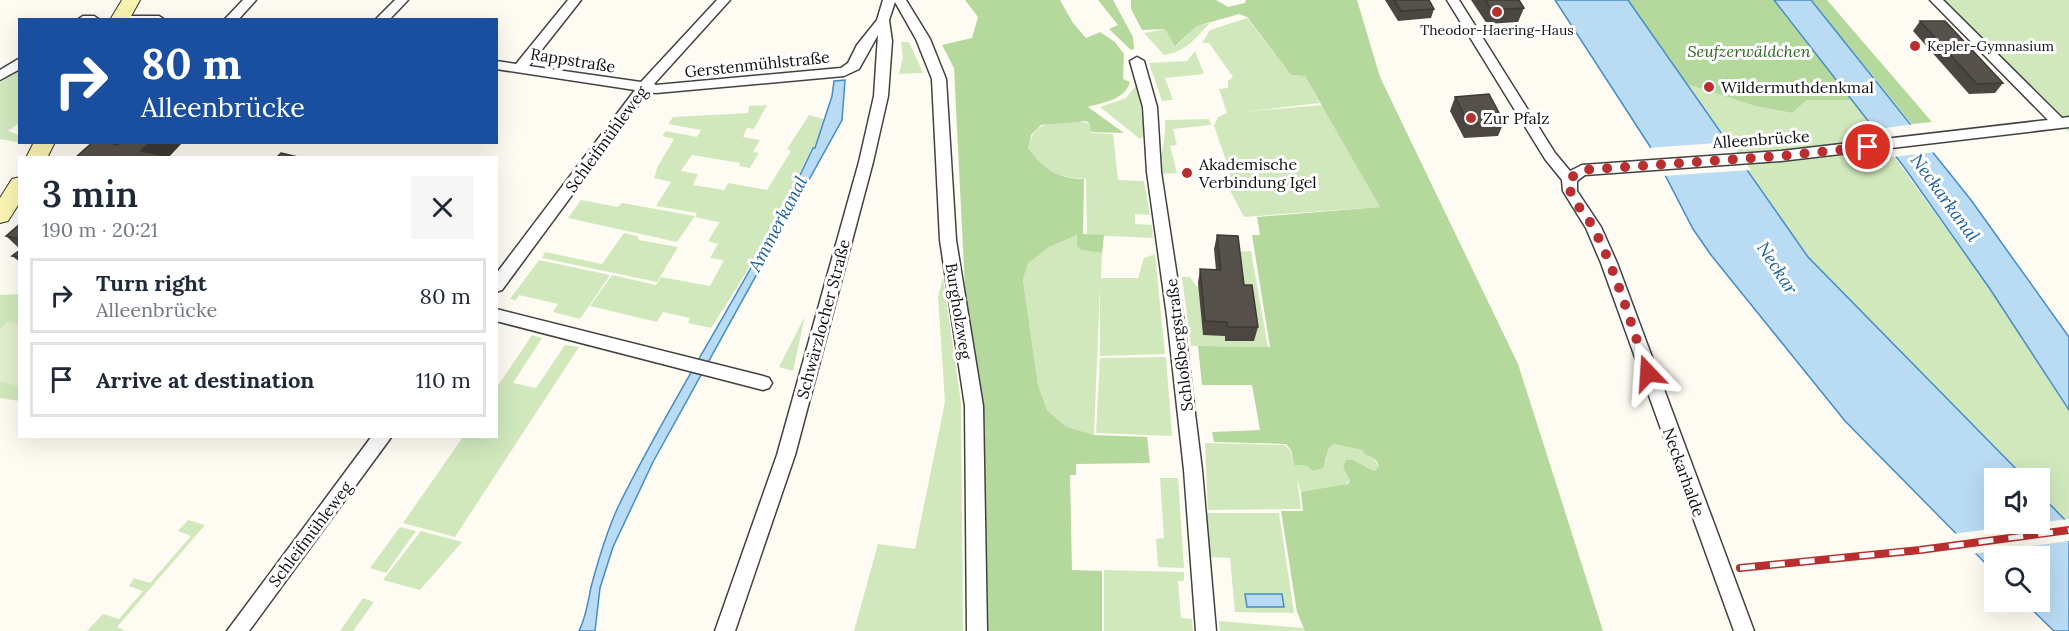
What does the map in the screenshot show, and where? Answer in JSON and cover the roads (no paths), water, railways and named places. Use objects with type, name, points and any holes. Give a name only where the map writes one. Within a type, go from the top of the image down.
[{"type":"main road","points":[[122,18],[131,0]]},
{"type":"main road","points":[[3,207],[18,187]]},
{"type":"street","points":[[232,18],[250,0]]},
{"type":"street","points":[[383,18],[402,0]]},
{"type":"street","points":[[520,68],[575,0]]},
{"type":"street","name":"Schleifmühleweg","points":[[498,283],[643,88],[724,0]]},
{"type":"street","name":"Schwärzlocher Straße","points":[[725,631],[786,455],[866,162],[881,96],[885,41],[883,20],[889,0]]},
{"type":"street","name":"Burgholzweg","points":[[900,0],[930,54],[939,79],[948,240],[974,406],[977,631]]},
{"type":"street","name":"Neckarhalde","points":[[1453,0],[1550,156],[1575,175],[1570,191],[1593,227],[1609,263],[1744,631]]},
{"type":"street","points":[[1936,0],[2064,122]]},
{"type":"street","name":"Gerstenmühlstraße","points":[[643,88],[670,89],[844,72],[854,66],[864,45],[883,20]]},
{"type":"street","name":"Schloßbergstraße","points":[[1137,61],[1149,107],[1154,172],[1170,272],[1184,388],[1206,631]]},
{"type":"street","points":[[0,76],[18,63]]},
{"type":"street","name":"Rappstraße","points":[[498,65],[643,88]]},
{"type":"street","name":"Alleenbrücke","points":[[1575,175],[1781,156],[1955,137],[2064,122]]},
{"type":"street","points":[[498,316],[763,383]]},
{"type":"street","name":"Schleifmühleweg","points":[[237,631],[382,438]]},
{"type":"water","name":"Neckar","points":[[1555,0],[1628,0],[1808,257],[2015,468],[1984,468],[1984,534],[2050,534],[2050,504],[2069,524],[2069,631],[2054,631],[2034,612],[2050,612],[2050,546],[1984,546],[1984,562],[1845,421],[1711,255],[1693,229],[1651,148]]},
{"type":"water","name":"Neckarkanal","points":[[1774,0],[1811,0],[1971,200],[2069,337],[2069,410],[1990,289],[1904,167]]},
{"type":"water","name":"Ammerkanal","points":[[845,80],[842,120],[653,462],[613,547],[600,588],[595,631],[579,631],[603,546],[619,505],[815,148],[832,96],[834,81]]},
{"type":"water","points":[[1245,594],[1282,594],[1284,607],[1247,607]]},
{"type":"railway","points":[[1740,568],[1920,550],[2069,530]]},
{"type":"place","name":"Theodor-Haering-Haus","points":[[1497,12]]},
{"type":"place","name":"Kepler-Gymnasium","points":[[1915,46]]},
{"type":"place","name":"Wildermuthdenkmal","points":[[1709,87]]},
{"type":"place","name":"Zur Pfalz","points":[[1471,118]]},
{"type":"place","name":"Akademische Verbindung Igel","points":[[1187,173]]},
{"type":"park label","name":"Seufzerwäldchen","points":[[1749,51]]}]
